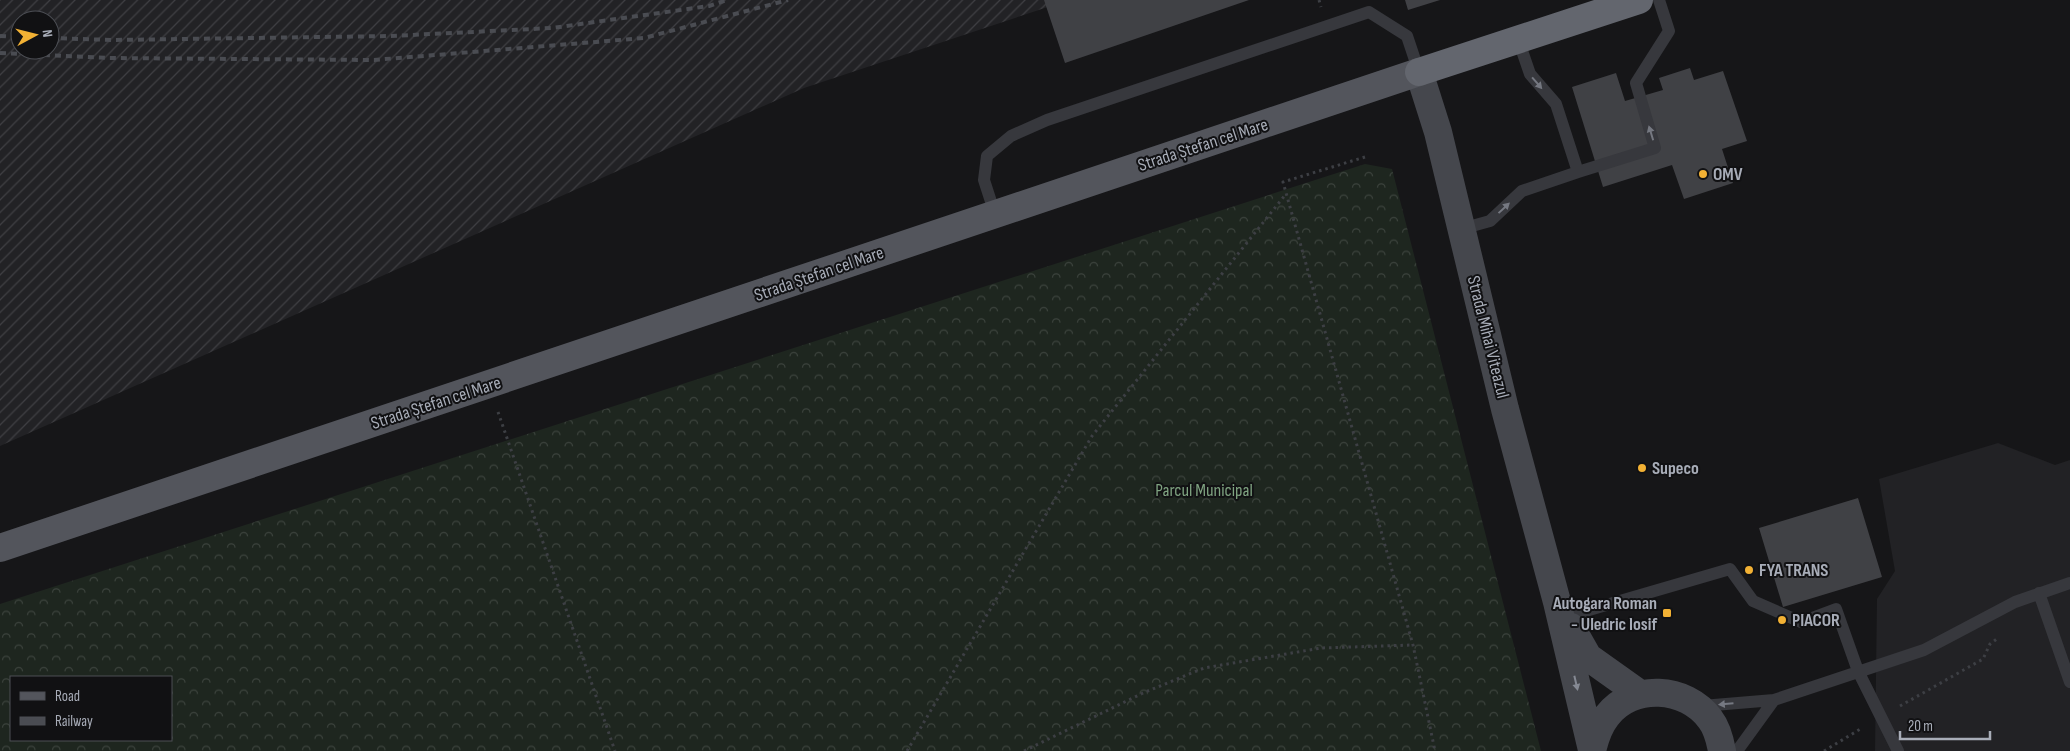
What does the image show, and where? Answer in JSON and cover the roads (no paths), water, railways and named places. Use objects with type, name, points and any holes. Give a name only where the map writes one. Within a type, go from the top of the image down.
[{"type":"highway","name":"Strada Ștefan cel Mare","points":[[1419,72],[1639,0]]},
{"type":"main road","name":"Strada Ștefan cel Mare","points":[[0,548],[489,386],[1419,72]]},
{"type":"street","name":"Strada Mihai Viteazul","points":[[1419,72],[1438,132],[1505,409],[1561,609],[1592,750]]},
{"type":"street","name":"Strada Mihai Viteazul","points":[[1561,609],[1588,657],[1640,694]]},
{"type":"street","name":"Strada Mihai Viteazul","points":[[1592,750],[1598,731],[1608,715],[1623,702],[1640,694],[1660,692],[1680,696],[1696,705],[1710,719],[1719,736],[1722,751]]},
{"type":"lane","points":[[1461,229],[1490,221],[1522,192],[1655,148],[1636,83],[1669,31],[1659,0]]},
{"type":"lane","points":[[994,214],[984,180],[987,156],[1011,136],[1047,120],[1369,12],[1407,36],[1419,72]]},
{"type":"lane","points":[[1518,39],[1530,74],[1556,104],[1578,172]]},
{"type":"lane","points":[[1561,609],[1730,569],[1753,601],[1801,622],[1836,609],[1858,671],[1898,751]]},
{"type":"lane","points":[[1680,696],[1702,706],[1774,700],[1924,650],[2015,602],[2070,583]]},
{"type":"lane","points":[[2039,594],[2070,682]]},
{"type":"lane","points":[[1737,751],[1774,700]]},
{"type":"railway","points":[[60,38],[113,40],[391,36],[552,28],[709,6],[727,0]]},
{"type":"railway","points":[[0,53],[108,58],[374,60],[644,38],[788,0]]},
{"type":"railway","points":[[0,36],[10,36]]},
{"type":"place","name":"OMV","points":[[1703,174]]},
{"type":"place","name":"Supeco","points":[[1642,468]]},
{"type":"place","name":"FYA TRANS","points":[[1749,570]]},
{"type":"place","name":"Autogara Roman - Uledric Iosif","points":[[1667,613]]},
{"type":"place","name":"PIACOR","points":[[1782,620]]},
{"type":"park label","name":"Parcul Municipal","points":[[1204,490]]}]
